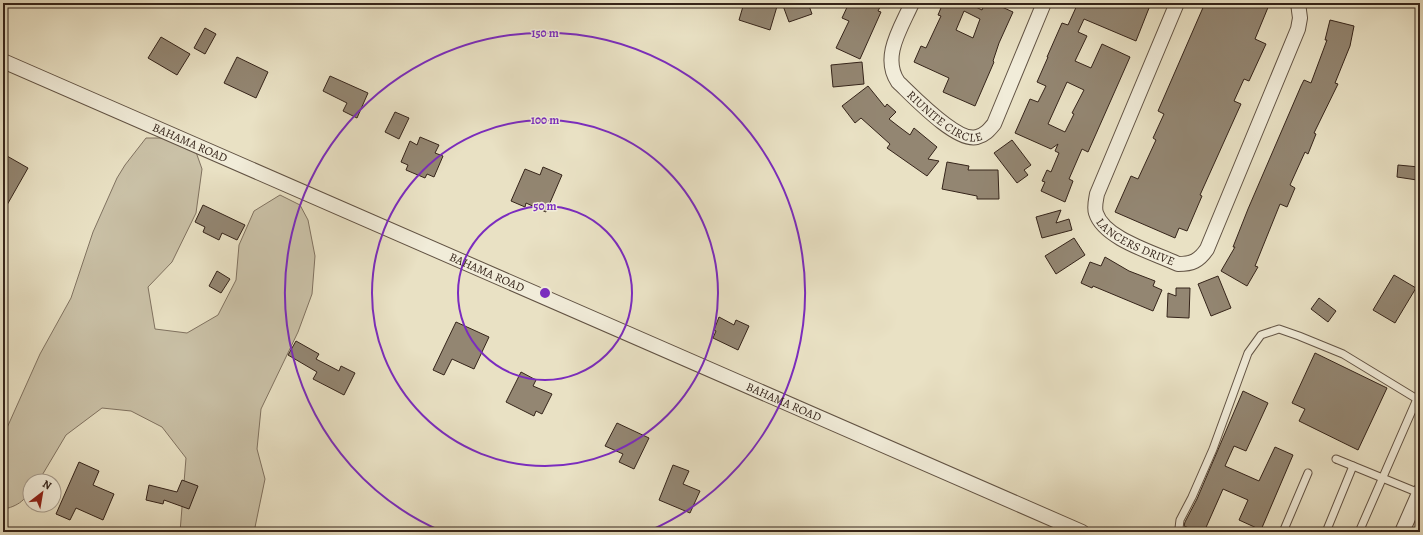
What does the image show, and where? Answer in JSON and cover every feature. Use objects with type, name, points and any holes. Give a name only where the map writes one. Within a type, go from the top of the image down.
[{"type":"street","name":"RIUNITE CIRCLE","points":[[912,3],[891,52],[890,64],[893,75],[898,82],[952,130],[968,137],[977,138],[986,133],[994,124],[1044,3]]},
{"type":"street","name":"LANCERS DRIVE","points":[[1177,3],[1097,194],[1095,205],[1096,213],[1103,225],[1112,234],[1178,264],[1190,264],[1201,258],[1207,249],[1298,29],[1300,18],[1298,3]]},
{"type":"street","name":"BAHAMA ROAD","points":[[3,61],[1082,532]]},
{"type":"street","points":[[1402,532],[1420,492]]},
{"type":"lane","points":[[1181,532],[1179,528],[1180,520],[1192,498],[1213,449],[1248,353],[1261,335],[1279,329],[1343,354],[1418,400],[1359,532]]},
{"type":"lane","points":[[1336,459],[1420,492]]},
{"type":"lane","points":[[1326,532],[1353,466]]},
{"type":"lane","points":[[1283,532],[1308,473]]},
{"type":"shaded area","points":[[146,138],[163,138],[196,152],[202,169],[196,213],[172,262],[148,287],[155,329],[187,333],[218,315],[236,280],[239,245],[254,211],[280,195],[300,205],[308,220],[315,256],[312,294],[298,332],[261,409],[257,449],[265,479],[254,532],[180,532],[186,458],[162,427],[131,411],[102,408],[66,435],[43,473],[22,473],[22,501],[20,503],[5,509],[3,505],[3,446],[6,430],[40,354],[71,298],[93,232],[117,178]]},
{"type":"building","points":[[744,3],[778,3],[770,30],[739,20]]},
{"type":"building","points":[[782,3],[808,3],[812,14],[789,22]]},
{"type":"building","points":[[849,3],[882,3],[878,11],[881,12],[860,59],[836,48],[849,21],[842,18]]},
{"type":"building","points":[[943,3],[968,3],[982,10],[985,3],[993,3],[1013,12],[999,43],[993,61],[994,62],[975,106],[943,92],[949,78],[914,62],[921,46],[926,48],[941,16],[938,15]],"holes":[[[964,11],[980,19],[973,38],[956,30]]]},
{"type":"building","points":[[1078,3],[1151,3],[1136,41],[1084,19],[1078,32],[1087,36],[1075,61],[1091,68],[1102,44],[1130,57],[1088,152],[1082,149],[1069,179],[1073,181],[1065,202],[1041,191],[1045,182],[1042,181],[1047,170],[1051,172],[1059,153],[1055,151],[1058,144],[1051,149],[1015,133],[1030,99],[1038,102],[1046,86],[1037,82],[1062,23],[1068,25]],"holes":[[[1067,82],[1084,90],[1072,113],[1074,114],[1065,132],[1048,124]]]},
{"type":"building","points":[[1205,3],[1263,3],[1269,5],[1255,39],[1266,44],[1249,81],[1244,79],[1234,101],[1241,104],[1200,195],[1202,196],[1187,231],[1179,228],[1175,238],[1115,212],[1131,176],[1138,179],[1156,140],[1153,138],[1164,114],[1158,111]]},
{"type":"building","points":[[1330,20],[1354,26],[1350,46],[1335,83],[1338,84],[1314,133],[1316,134],[1308,154],[1305,152],[1290,185],[1295,188],[1287,207],[1280,204],[1255,266],[1258,267],[1247,286],[1221,271],[1235,247],[1233,247],[1248,209],[1301,86],[1304,80],[1311,83],[1327,40],[1325,40]]},
{"type":"building","points":[[205,28],[216,34],[205,54],[194,48]]},
{"type":"building","points":[[161,37],[190,54],[177,75],[148,58]]},
{"type":"building","points":[[237,57],[268,72],[256,98],[224,83]]},
{"type":"building","points":[[862,62],[864,84],[833,87],[831,65]]},
{"type":"building","points":[[330,76],[368,93],[357,118],[343,111],[347,103],[323,91]]},
{"type":"building","points":[[868,86],[885,107],[887,104],[896,112],[889,119],[910,135],[914,128],[937,147],[928,159],[939,161],[927,176],[887,148],[890,144],[861,118],[855,123],[842,106]]},
{"type":"building","points":[[395,112],[409,118],[399,139],[385,132]]},
{"type":"building","points":[[420,137],[439,145],[435,153],[443,156],[434,177],[427,174],[425,178],[406,170],[408,165],[401,162],[410,141],[417,145]]},
{"type":"building","points":[[1012,140],[1031,165],[1024,170],[1028,175],[1017,183],[994,153]]},
{"type":"building","points":[[7,156],[28,168],[3,212],[3,163]]},
{"type":"building","points":[[947,162],[969,166],[968,170],[998,170],[999,199],[977,199],[977,196],[942,189]]},
{"type":"building","points":[[1398,165],[1419,167],[1417,180],[1397,177]]},
{"type":"building","points":[[543,167],[562,175],[546,212],[526,203],[525,207],[511,201],[525,169],[540,175]]},
{"type":"building","points":[[203,205],[245,225],[237,240],[222,233],[219,240],[203,232],[205,227],[195,222]]},
{"type":"building","points":[[1061,210],[1056,223],[1069,219],[1072,230],[1042,238],[1036,217]]},
{"type":"building","points":[[1074,238],[1085,255],[1056,274],[1045,256]]},
{"type":"building","points":[[1105,257],[1129,271],[1155,281],[1153,286],[1162,290],[1153,311],[1093,286],[1092,288],[1081,283],[1090,262],[1101,266]]},
{"type":"building","points":[[217,271],[230,279],[221,293],[209,286]]},
{"type":"building","points":[[1394,275],[1416,288],[1395,323],[1373,310]]},
{"type":"building","points":[[1218,276],[1231,308],[1211,316],[1198,284]]},
{"type":"building","points":[[1176,288],[1190,288],[1189,318],[1167,317],[1168,293],[1176,296]]},
{"type":"building","points":[[1319,298],[1336,311],[1328,322],[1311,309]]},
{"type":"building","points":[[719,317],[734,325],[736,320],[749,326],[738,350],[713,338],[716,331],[714,330]]},
{"type":"building","points":[[456,322],[489,337],[474,369],[452,359],[444,375],[433,370]]},
{"type":"building","points":[[296,341],[319,354],[316,359],[339,371],[341,366],[355,373],[344,395],[313,379],[317,372],[288,355]]},
{"type":"building","points":[[1315,353],[1387,388],[1358,450],[1299,421],[1305,409],[1292,403]]},
{"type":"building","points":[[521,372],[536,380],[533,386],[552,394],[542,414],[536,411],[534,416],[506,402]]},
{"type":"building","points":[[1243,391],[1268,403],[1246,451],[1234,446],[1225,466],[1259,481],[1275,447],[1293,455],[1261,530],[1239,520],[1248,500],[1223,489],[1204,532],[1199,532],[1184,526],[1185,522],[1197,499]]},
{"type":"building","points":[[617,423],[649,438],[634,469],[619,462],[623,454],[605,446]]},
{"type":"building","points":[[79,462],[99,471],[93,485],[114,494],[103,520],[76,508],[70,520],[56,514],[62,513],[62,500]]},
{"type":"building","points":[[673,465],[689,471],[683,484],[700,491],[690,513],[659,500]]},
{"type":"building","points":[[182,480],[198,486],[189,509],[164,500],[163,504],[146,500],[149,485],[177,492]]}]
